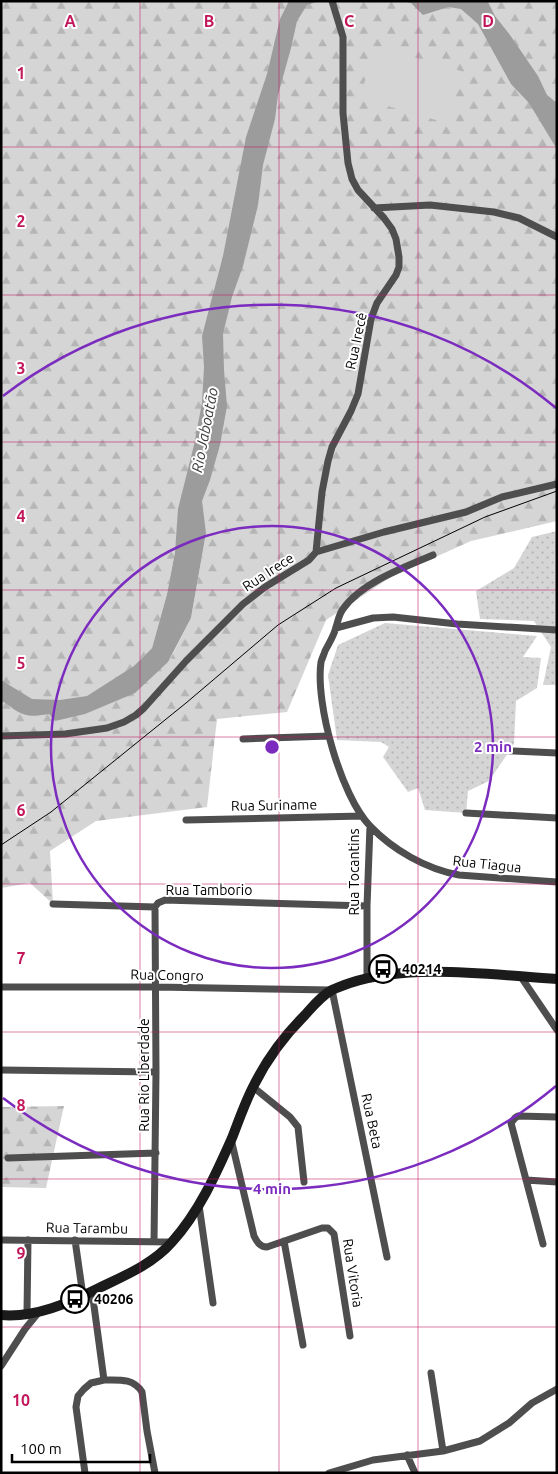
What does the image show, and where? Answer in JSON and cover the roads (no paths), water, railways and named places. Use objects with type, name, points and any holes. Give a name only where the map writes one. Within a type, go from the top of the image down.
[{"type":"main road","points":[[1,1315],[39,1312],[88,1294],[153,1259],[172,1242],[199,1205],[231,1139],[253,1087],[270,1056],[296,1024],[320,999],[332,990],[367,978],[387,974],[437,972],[557,979]]},
{"type":"street","name":"Rua Irecê","points":[[316,552],[322,492],[328,460],[332,447],[358,394],[371,319],[377,303],[392,282],[399,266],[396,239],[392,229],[358,190],[352,179],[348,163],[342,113],[343,37],[332,1]]},
{"type":"street","points":[[374,208],[430,205],[494,212],[519,218],[557,237]]},
{"type":"street","name":"Rua Irece","points":[[1,736],[65,734],[107,728],[124,722],[144,708],[186,661],[243,604],[264,587],[309,560],[316,552],[384,532],[466,512],[502,498],[557,484]]},
{"type":"street","name":"Rua Tocantins","points":[[367,978],[370,826],[362,816],[347,788],[337,764],[329,736],[322,689],[321,660],[336,628],[341,611],[351,600],[390,574],[433,555]]},
{"type":"street","points":[[336,628],[373,618],[393,618],[557,630]]},
{"type":"street","points":[[243,739],[329,736]]},
{"type":"street","points":[[493,750],[557,753]]},
{"type":"street","points":[[466,813],[557,818]]},
{"type":"street","name":"Rua Suriname","points":[[186,820],[362,816]]},
{"type":"street","name":"Rua Tiagua","points":[[370,826],[398,849],[419,862],[447,873],[472,877],[557,882]]},
{"type":"street","name":"Rua Tamborio","points":[[53,904],[155,907],[158,903],[165,900],[367,906]]},
{"type":"street","name":"Rua Rio Liberdade","points":[[154,1242],[156,1153],[155,907]]},
{"type":"street","points":[[520,977],[557,1030]]},
{"type":"street","name":"Rua Congro","points":[[1,987],[332,990]]},
{"type":"street","name":"Rua Beta","points":[[332,990],[387,1257]]},
{"type":"street","points":[[1,1070],[156,1072]]},
{"type":"street","points":[[253,1087],[290,1117],[298,1127],[304,1182]]},
{"type":"street","points":[[543,1244],[511,1123],[518,1116],[557,1117]]},
{"type":"street","name":"Rua Vitoria","points":[[231,1139],[254,1236],[260,1245],[267,1247],[322,1228],[328,1228],[334,1234],[350,1336]]},
{"type":"street","points":[[8,1158],[156,1153]]},
{"type":"street","points":[[526,1180],[557,1182]]},
{"type":"street","points":[[199,1205],[213,1304]]},
{"type":"street","name":"Rua Tarambu","points":[[1,1240],[172,1242]]},
{"type":"street","points":[[27,1313],[28,1240]]},
{"type":"street","points":[[75,1240],[88,1294],[104,1380]]},
{"type":"street","points":[[284,1240],[303,1345]]},
{"type":"street","points":[[1,1366],[24,1329],[39,1312]]},
{"type":"street","points":[[431,1373],[443,1452]]},
{"type":"street","points":[[85,1473],[76,1408],[78,1396],[91,1382],[104,1380],[133,1382],[142,1392],[155,1473]]},
{"type":"street","points":[[329,1473],[374,1460],[443,1452],[480,1442],[509,1423],[532,1402],[557,1389]]},
{"type":"street","points":[[407,1455],[415,1473]]},
{"type":"water","name":"Rio Jaboatão","points":[[289,1],[319,1],[307,5],[297,21],[263,165],[258,205],[223,334],[227,406],[220,445],[202,501],[206,533],[191,618],[168,662],[135,693],[85,714],[55,721],[49,714],[35,716],[24,714],[1,701],[1,680],[32,699],[60,700],[87,696],[134,666],[152,648],[167,594],[175,552],[178,509],[202,403],[204,367],[202,336],[223,256],[246,137],[267,74],[280,19]]},
{"type":"water","points":[[401,1],[488,2],[495,16],[538,76],[547,95],[557,103],[557,151],[529,103],[511,84],[478,24],[461,9],[448,7],[423,15],[411,3]]},
{"type":"tram line","points":[[1,845],[51,812],[186,703],[278,625],[336,588],[485,517],[557,491]]},
{"type":"place","name":"40214","points":[[383,969]]},
{"type":"place","name":"40206","points":[[75,1299]]}]
